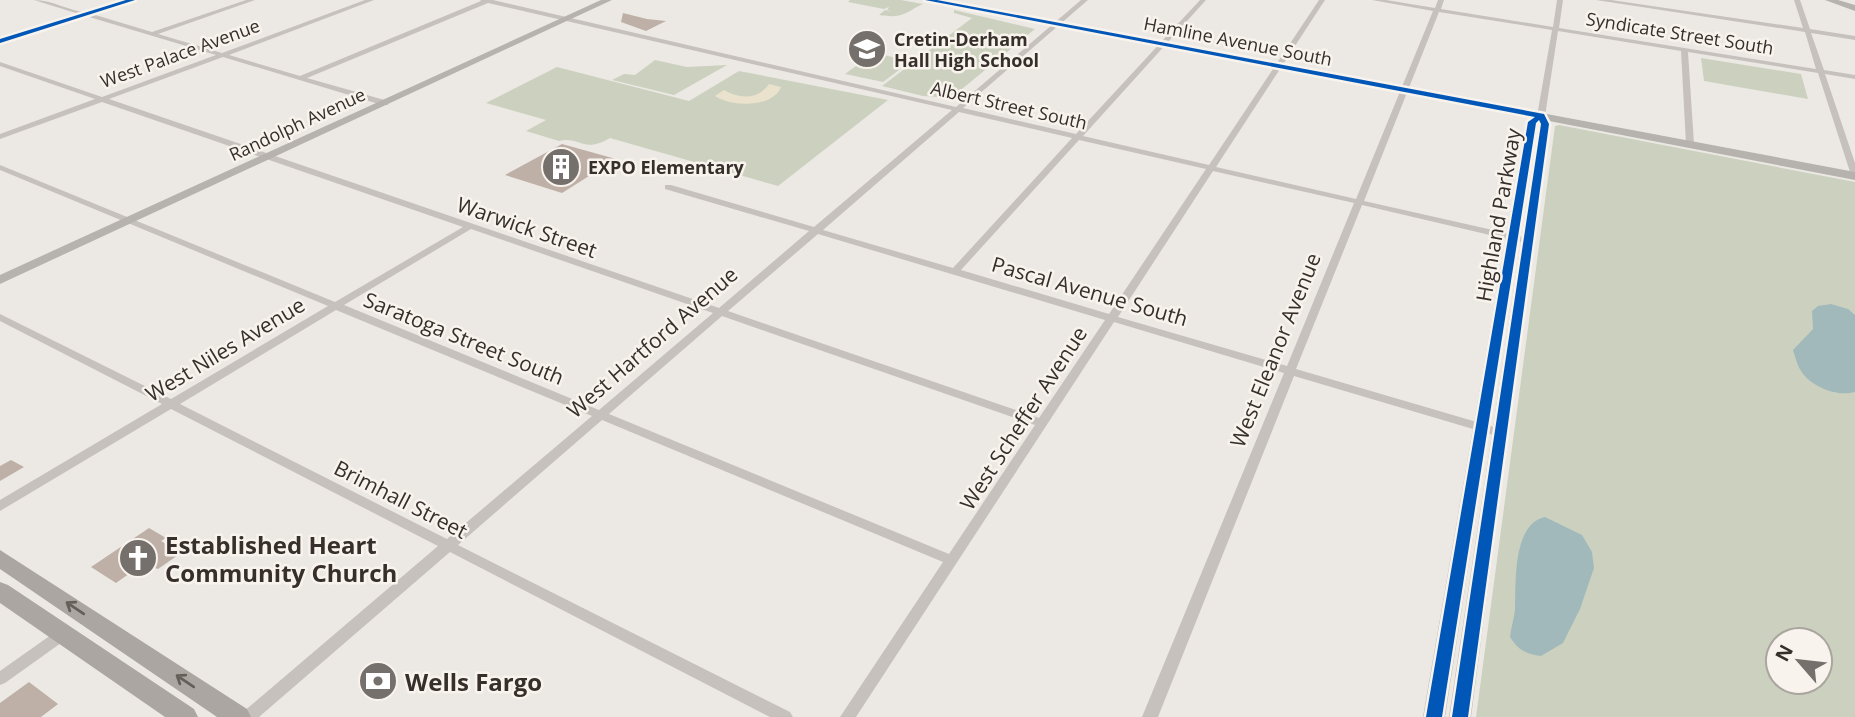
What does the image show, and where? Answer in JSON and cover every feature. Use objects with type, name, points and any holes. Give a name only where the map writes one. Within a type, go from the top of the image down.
[{"type":"main road","points":[[0,558],[238,717]]},
{"type":"main road","points":[[0,591],[185,717]]},
{"type":"street","points":[[37,0],[385,103]]},
{"type":"street","points":[[0,41],[132,0]]},
{"type":"street","points":[[152,34],[252,0]]},
{"type":"street","name":"West Palace Avenue","points":[[0,137],[371,0]]},
{"type":"street","points":[[301,78],[487,0]]},
{"type":"street","name":"Albert Street South","points":[[487,0],[1520,239]]},
{"type":"street","name":"Randolph Avenue","points":[[0,279],[608,0]]},
{"type":"street","name":"Hamline Avenue South","points":[[928,0],[960,3],[1056,24],[1855,176]]},
{"type":"street","name":"West Hartford Avenue","points":[[248,717],[1085,0]]},
{"type":"street","points":[[955,271],[1203,0]]},
{"type":"street","name":"West Scheffer Avenue","points":[[848,717],[1322,0]]},
{"type":"street","name":"Syndicate Street South","points":[[1375,0],[1855,77]]},
{"type":"street","name":"West Eleanor Avenue","points":[[1150,717],[1441,0]]},
{"type":"street","name":"Highland Parkway","points":[[1434,717],[1482,427],[1545,124],[1541,116],[1560,0]]},
{"type":"street","points":[[1599,0],[1855,38]]},
{"type":"street","points":[[1797,0],[1855,176]]},
{"type":"street","points":[[1829,0],[1855,8]]},
{"type":"street","points":[[1850,0],[1855,2]]},
{"type":"street","points":[[1684,49],[1690,145]]},
{"type":"street","name":"Warwick Street","points":[[0,64],[1042,423]]},
{"type":"street","name":"Saratoga Street South","points":[[0,167],[951,560]]},
{"type":"street","name":"Pascal Avenue South","points":[[668,187],[1500,432]]},
{"type":"street","name":"West Niles Avenue","points":[[0,506],[470,226]]},
{"type":"street","name":"Highland Parkway","points":[[1460,717],[1500,432],[1520,239]]},
{"type":"street","name":"Brimhall Street","points":[[0,317],[785,717]]},
{"type":"street","points":[[0,679],[63,634]]},
{"type":"green space","points":[[901,0],[923,4],[904,14],[887,16],[879,15],[885,10],[892,12],[887,10],[889,7],[884,9],[848,2]]},
{"type":"green space","points":[[954,10],[1035,29],[951,98],[923,96],[882,86],[972,18],[954,13]]},
{"type":"green space","points":[[874,53],[911,61],[883,82],[845,74]]},
{"type":"green space","points":[[1701,58],[1801,74],[1808,99],[1704,81]]},
{"type":"green space","points":[[655,60],[687,67],[727,65],[674,95],[612,80],[624,74],[635,75]]},
{"type":"green space","points":[[557,67],[689,101],[739,71],[888,100],[778,186],[610,138],[594,145],[559,141],[526,131],[546,120],[486,103]]},
{"type":"green space","points":[[1555,126],[1855,182],[1855,717],[1476,717]]},
{"type":"sand","points":[[769,84],[781,87],[777,94],[761,102],[741,104],[715,96],[724,90],[742,96],[754,95]]},
{"type":"water","points":[[1831,304],[1848,309],[1855,315],[1855,392],[1833,392],[1811,382],[1800,369],[1793,350],[1813,329],[1812,311],[1818,306]]},
{"type":"water","points":[[1545,517],[1582,535],[1592,552],[1594,568],[1580,609],[1563,643],[1541,656],[1523,651],[1510,637],[1521,543],[1534,522]]},
{"type":"building","points":[[623,13],[666,21],[646,31],[621,22]]},
{"type":"building","name":"EXPO Elementary","points":[[562,144],[616,159],[562,193],[505,175]]},
{"type":"building","points":[[11,460],[24,467],[0,481],[0,466]]},
{"type":"building","name":"Established Heart Community Church","points":[[149,528],[166,538],[161,541],[181,553],[158,569],[143,564],[116,583],[91,567]]},
{"type":"building","points":[[29,682],[58,704],[41,717],[0,717],[0,703]]},
{"type":"cycle path","points":[[0,41],[132,0]]},
{"type":"cycle path","points":[[928,0],[1541,116]]},
{"type":"cycle path","points":[[1434,717],[1532,122],[1541,116]]},
{"type":"cycle path","points":[[1460,717],[1545,124],[1541,116]]},
{"type":"place","name":"Cretin-Derham Hall High School","points":[[867,49]]},
{"type":"place","name":"EXPO Elementary","points":[[561,167]]},
{"type":"place","name":"Established Heart Community Church","points":[[138,558]]},
{"type":"place","name":"Wells Fargo","points":[[378,681]]}]
